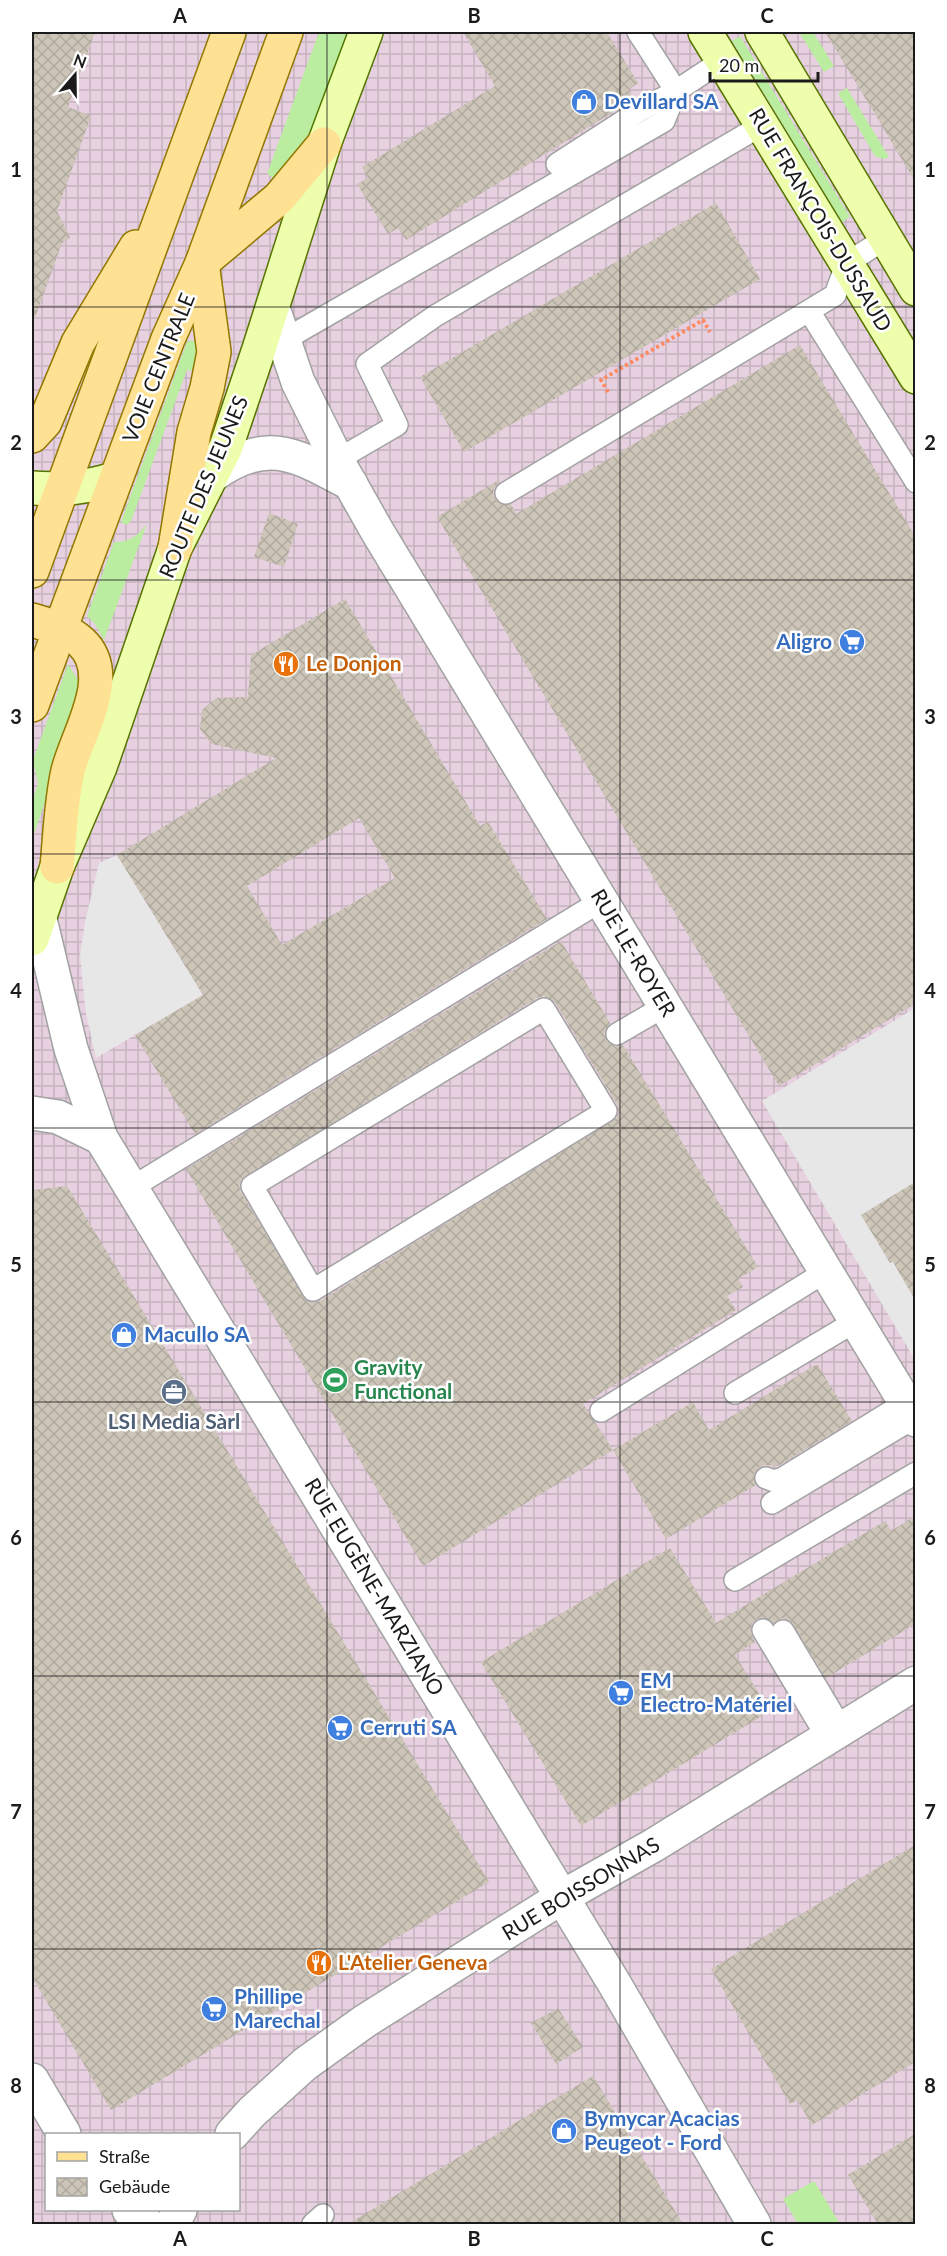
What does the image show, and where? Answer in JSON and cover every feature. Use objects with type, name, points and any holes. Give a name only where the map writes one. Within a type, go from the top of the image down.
[{"type":"main road","points":[[32,571],[46,489],[174,183],[229,32]]},
{"type":"main road","name":"VOIE CENTRALE","points":[[32,705],[46,624],[114,479],[168,339],[202,263],[286,32]]},
{"type":"main road","points":[[175,548],[194,432],[207,388],[214,352],[202,263],[279,198],[324,144]]},
{"type":"main road","points":[[32,436],[45,422],[78,343],[174,183]]},
{"type":"main road","points":[[46,624],[81,642],[91,654],[96,666],[96,689],[68,772],[57,867]]},
{"type":"street","name":"ROUTE DES JEUNES","points":[[35,927],[57,867],[100,767],[175,548],[226,447],[273,308],[324,144],[366,32]]},
{"type":"street","name":"RUE FRANÇOIS-DUSSAUD","points":[[705,32],[915,377]]},
{"type":"street","points":[[762,32],[915,289]]},
{"type":"street","name":"RUE LE-ROYER","points":[[273,308],[298,382],[344,472],[912,1414]]},
{"type":"street","points":[[213,475],[225,466],[253,455],[282,453],[344,472]]},
{"type":"street","points":[[46,489],[84,488],[114,479]]},
{"type":"street","name":"RUE EUGÈNE-MARZIANO","points":[[35,927],[71,1049],[101,1138],[562,1897],[754,2224]]},
{"type":"street","points":[[32,1113],[58,1117],[101,1138]]},
{"type":"street","name":"RUE BOISSONNAS","points":[[233,2133],[252,2112],[306,2064],[365,2021],[562,1897],[654,1845],[915,1683]]},
{"type":"street","points":[[32,2080],[63,2133]]},
{"type":"street","points":[[130,2211],[147,2224]]},
{"type":"lane","points":[[638,32],[676,91]]},
{"type":"lane","points":[[557,164],[723,60]]},
{"type":"lane","points":[[284,340],[664,121],[676,91]]},
{"type":"lane","points":[[344,472],[397,425],[367,364],[435,316],[762,125]]},
{"type":"lane","points":[[506,493],[835,295],[847,262],[885,239]]},
{"type":"lane","points":[[809,311],[915,482]]},
{"type":"lane","points":[[131,1188],[601,901]]},
{"type":"lane","points":[[617,1034],[665,1006]]},
{"type":"lane","points":[[544,1009],[606,1111],[313,1290],[252,1186],[544,1009]]},
{"type":"lane","points":[[601,1411],[825,1272]]},
{"type":"lane","points":[[735,1393],[856,1322]]},
{"type":"lane","points":[[766,1479],[774,1481],[783,1478],[912,1414]]},
{"type":"lane","points":[[772,1503],[912,1414]]},
{"type":"lane","points":[[735,1580],[915,1473]]},
{"type":"lane","points":[[773,1631],[834,1733]]},
{"type":"path","points":[[608,392],[601,380],[703,320],[710,332]]},
{"type":"shaded area","points":[[32,32],[915,32],[915,2224],[32,2224]]},
{"type":"shaded area","points":[[117,855],[203,995],[96,1058],[86,1014],[80,956],[85,922],[99,863]]},
{"type":"shaded area","points":[[915,1008],[915,1360],[762,1101]]},
{"type":"green space","points":[[319,32],[348,32],[304,145],[278,180],[267,174]]},
{"type":"green space","points":[[799,32],[813,32],[834,66],[824,72]]},
{"type":"green space","points":[[740,36],[850,217],[842,222],[732,41]]},
{"type":"green space","points":[[847,88],[889,157],[884,159],[875,156],[838,93]]},
{"type":"green space","points":[[192,340],[197,344],[198,356],[195,371],[187,370],[131,521],[126,525],[121,522],[187,342]]},
{"type":"green space","points":[[147,524],[104,640],[95,624],[87,616],[114,542],[133,538]]},
{"type":"green space","points":[[68,664],[78,680],[80,692],[32,840],[32,801],[38,784],[33,760]]},
{"type":"green space","points":[[814,2181],[840,2224],[798,2224],[783,2199]]},
{"type":"building","points":[[32,32],[95,32],[68,107],[91,116],[57,211],[70,238],[62,243],[35,318],[32,317]]},
{"type":"building","points":[[463,32],[607,32],[638,83],[628,90],[634,99],[406,240],[398,228],[388,234],[357,184],[368,178],[362,167],[495,86]]},
{"type":"building","points":[[825,32],[915,32],[915,182],[878,119]]},
{"type":"building","points":[[716,203],[760,279],[464,452],[420,377]]},
{"type":"building","points":[[800,345],[915,536],[915,1004],[779,1086],[437,517],[499,480],[493,493],[495,499],[500,504],[511,504],[516,514]]},
{"type":"building","points":[[269,513],[298,524],[284,567],[254,557]]},
{"type":"building","points":[[345,599],[480,826],[488,822],[547,919],[195,1134],[135,1035],[203,995],[117,855],[276,758],[212,744],[200,729],[202,710],[216,698],[248,697],[251,655]],"holes":[[[359,818],[395,878],[282,945],[247,886]]]},
{"type":"building","points":[[561,941],[610,1023],[604,1033],[606,1041],[616,1047],[623,1045],[758,1267],[738,1279],[743,1287],[727,1296],[736,1310],[583,1404],[613,1450],[423,1566],[186,1169]],"holes":[[[544,996],[555,1002],[617,1104],[619,1111],[617,1118],[320,1301],[313,1303],[306,1301],[241,1192],[239,1186],[241,1179],[537,998]]]},
{"type":"building","points":[[915,1182],[915,1300],[893,1262],[890,1263],[861,1215]]},
{"type":"building","points":[[67,1186],[489,1882],[111,2110],[32,1977],[32,1190]]},
{"type":"building","points":[[817,1364],[852,1421],[778,1466],[764,1465],[758,1468],[754,1474],[756,1485],[666,1539],[613,1450],[693,1402],[709,1430]]},
{"type":"building","points":[[915,1516],[915,1624],[826,1678],[790,1620],[782,1618],[774,1623],[763,1617],[757,1619],[752,1623],[750,1630],[755,1642],[735,1655],[770,1711],[581,1826],[481,1662],[670,1548],[716,1623],[885,1521],[891,1531]]},
{"type":"building","points":[[915,1845],[915,2062],[812,2125],[797,2100],[790,2104],[711,1969]]},
{"type":"building","points":[[558,2008],[583,2047],[556,2064],[531,2023]]},
{"type":"building","points":[[593,2076],[683,2224],[348,2224]]},
{"type":"building","points":[[915,2134],[915,2224],[878,2224],[848,2175]]},
{"type":"place","name":"Devillard SA","points":[[584,102]]},
{"type":"place","name":"Aligro","points":[[852,642]]},
{"type":"place","name":"Le Donjon","points":[[286,664]]},
{"type":"place","name":"Macullo SA","points":[[124,1335]]},
{"type":"place","name":"Gravity Functional","points":[[335,1380]]},
{"type":"place","name":"LSI Media Sàrl","points":[[174,1392]]},
{"type":"place","name":"EM Electro-Matériel","points":[[621,1693]]},
{"type":"place","name":"Cerruti SA","points":[[340,1728]]},
{"type":"place","name":"L'Atelier Geneva","points":[[319,1963]]},
{"type":"place","name":"Phillipe Marechal","points":[[214,2009]]},
{"type":"place","name":"Bymycar Acacias Peugeot - Ford","points":[[564,2131]]}]
